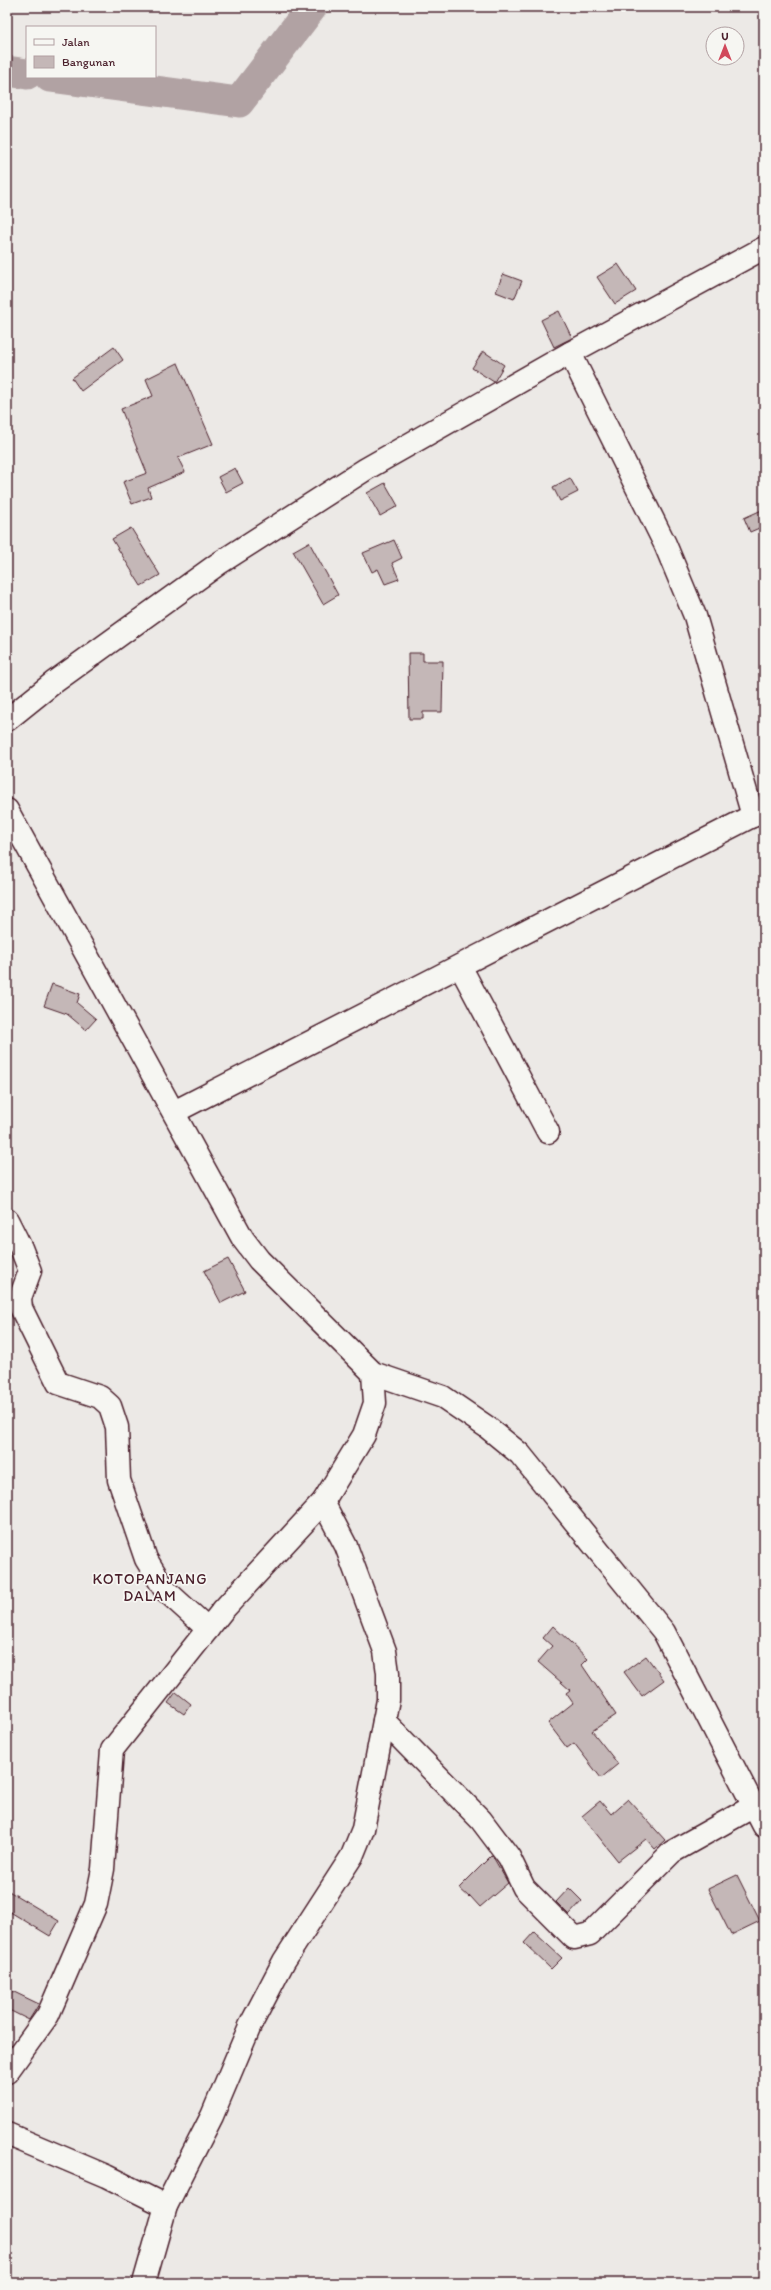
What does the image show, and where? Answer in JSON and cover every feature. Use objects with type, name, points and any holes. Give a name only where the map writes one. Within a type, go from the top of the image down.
[{"type":"street","points":[[7,720],[53,683],[224,560],[366,469],[570,353],[764,248]]},
{"type":"street","points":[[174,1112],[759,813],[695,616],[665,544],[570,353]]},
{"type":"street","points":[[7,810],[243,1238],[259,1260],[373,1372],[443,1397],[487,1427],[520,1454],[664,1632],[764,1826]]},
{"type":"street","points":[[460,966],[548,1132]]},
{"type":"street","points":[[7,1220],[21,1248],[30,1272],[20,1298],[21,1308],[51,1372],[61,1385],[100,1397],[110,1406],[117,1427],[119,1480],[146,1559],[165,1590],[208,1629]]},
{"type":"street","points":[[7,2072],[15,2046],[48,2015],[96,1904],[101,1888],[112,1750],[208,1629],[323,1502],[364,1435],[375,1403],[373,1372]]},
{"type":"street","points":[[144,2283],[166,2206],[212,2116],[250,2026],[284,1961],[352,1856],[363,1829],[388,1700],[388,1673],[385,1651],[346,1546],[323,1502]]},
{"type":"street","points":[[384,1721],[481,1820],[509,1857],[524,1888],[574,1938],[590,1934],[672,1852],[754,1806]]},
{"type":"street","points":[[7,2134],[106,2176],[166,2206]]},
{"type":"building","points":[[618,264],[636,291],[615,304],[597,277]]},
{"type":"building","points":[[503,274],[522,281],[514,299],[496,292]]},
{"type":"building","points":[[559,311],[572,338],[554,347],[541,320]]},
{"type":"building","points":[[114,347],[123,360],[81,391],[72,378]]},
{"type":"building","points":[[483,351],[504,365],[494,382],[472,368]]},
{"type":"building","points":[[178,363],[213,444],[178,458],[185,472],[148,488],[151,497],[132,504],[123,482],[147,473],[121,409],[153,396],[146,379]]},
{"type":"building","points":[[235,468],[243,483],[226,492],[218,477]]},
{"type":"building","points":[[570,478],[578,492],[560,501],[553,487]]},
{"type":"building","points":[[385,483],[398,506],[380,516],[367,493]]},
{"type":"building","points":[[764,509],[764,526],[750,532],[744,518]]},
{"type":"building","points":[[131,528],[160,575],[141,586],[112,539]]},
{"type":"building","points":[[394,540],[402,558],[392,563],[399,579],[385,584],[378,569],[372,572],[363,553]]},
{"type":"building","points":[[309,542],[338,595],[323,604],[293,551]]},
{"type":"building","points":[[408,653],[423,653],[423,661],[443,661],[442,712],[423,712],[423,719],[409,719]]},
{"type":"building","points":[[52,984],[80,994],[77,1003],[96,1019],[86,1030],[67,1014],[44,1006]]},
{"type":"building","points":[[228,1259],[245,1291],[221,1303],[204,1271]]},
{"type":"building","points":[[553,1626],[588,1659],[582,1665],[616,1715],[592,1731],[618,1764],[601,1778],[574,1743],[567,1748],[548,1723],[573,1703],[566,1693],[570,1690],[538,1662],[552,1646],[543,1638]]},
{"type":"building","points":[[646,1656],[664,1680],[642,1696],[624,1672]]},
{"type":"building","points":[[176,1692],[191,1704],[184,1714],[168,1703]]},
{"type":"building","points":[[628,1799],[665,1840],[655,1849],[646,1839],[618,1861],[582,1816],[600,1801],[611,1814]]},
{"type":"building","points":[[492,1855],[508,1883],[480,1907],[470,1896],[469,1897],[459,1888]]},
{"type":"building","points":[[737,1875],[760,1921],[731,1935],[708,1889]]},
{"type":"building","points":[[569,1888],[582,1901],[569,1915],[556,1902]]},
{"type":"building","points":[[7,1890],[59,1921],[50,1936],[7,1910]]},
{"type":"building","points":[[534,1932],[562,1958],[551,1969],[524,1943]]},
{"type":"building","points":[[12,1991],[39,2004],[29,2020],[7,2009],[7,2001]]},
{"type":"waterway","points":[[58,78],[239,102],[312,7]]},
{"type":"waterway","points":[[7,71],[26,74]]},
{"type":"district","name":"KOTOPANJANG DALAM","points":[[150,1588]]}]
